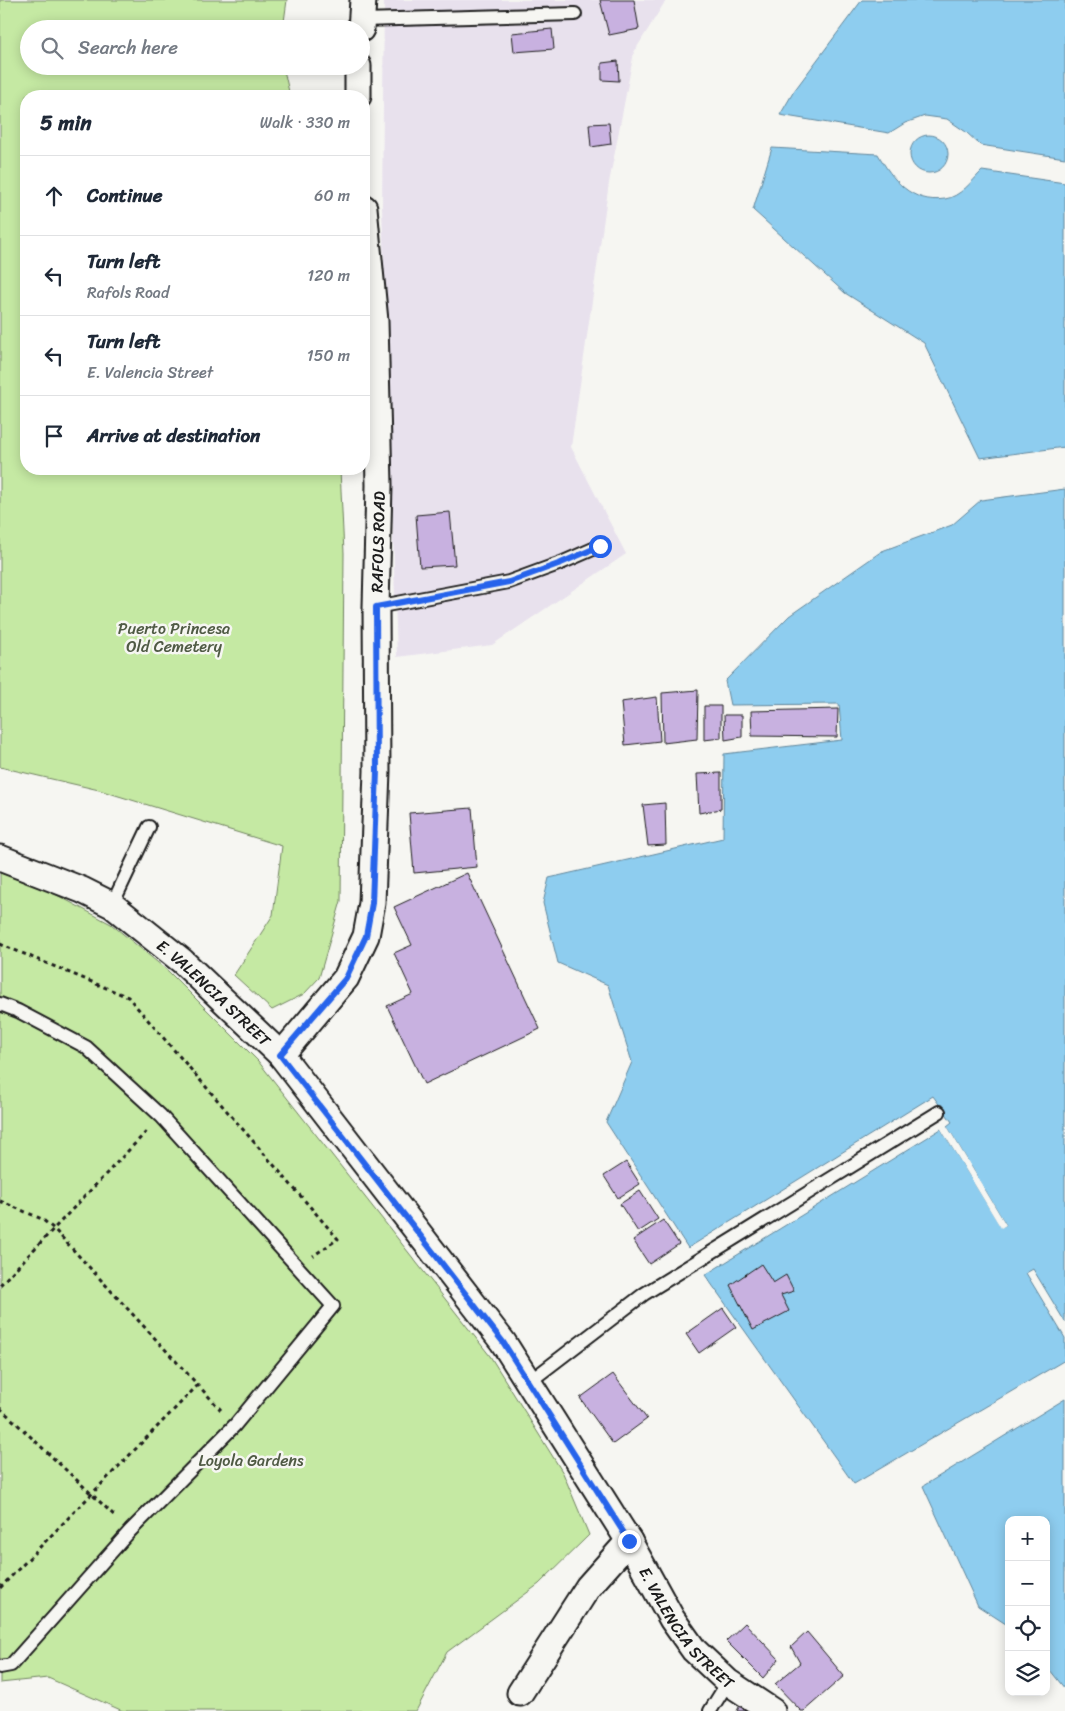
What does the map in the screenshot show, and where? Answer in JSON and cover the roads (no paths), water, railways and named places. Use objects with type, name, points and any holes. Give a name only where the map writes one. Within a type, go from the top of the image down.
[{"type":"street","points":[[358,75],[358,90]]},
{"type":"street","name":"RAFOLS ROAD","points":[[280,1055],[346,978],[366,936],[372,903],[377,771],[376,607],[379,485],[375,321],[370,270]]},
{"type":"street","name":"E. VALENCIA STREET","points":[[0,858],[82,890],[112,905],[182,961],[280,1055],[503,1342],[629,1541],[672,1619],[694,1650],[728,1682],[772,1711]]},
{"type":"street","points":[[520,1693],[588,1587],[629,1541]]},
{"type":"lane","points":[[362,16],[575,14]]},
{"type":"lane","points":[[376,607],[509,582],[600,546]]},
{"type":"lane","points":[[112,905],[148,827]]},
{"type":"lane","points":[[0,1004],[18,1011],[86,1047],[161,1116],[333,1306],[235,1425],[130,1531],[11,1665],[0,1667]]},
{"type":"lane","points":[[529,1382],[644,1294],[939,1112]]},
{"type":"lane","points":[[710,1711],[728,1682]]},
{"type":"water","points":[[862,0],[1065,0],[1065,158],[980,145],[966,132],[947,119],[925,116],[905,123],[889,133],[780,115],[794,91]]},
{"type":"water","points":[[929,135],[943,140],[948,154],[943,168],[929,173],[915,168],[910,154],[915,140]]},
{"type":"water","points":[[772,148],[878,154],[896,181],[904,188],[922,198],[933,200],[950,198],[956,195],[982,171],[1065,183],[1065,447],[980,458],[924,343],[845,293],[753,210]]},
{"type":"water","points":[[1065,489],[1065,1322],[1033,1269],[1026,1273],[1065,1338],[1065,1360],[854,1484],[705,1275],[941,1129],[1001,1227],[1006,1225],[947,1126],[952,1122],[933,1096],[688,1248],[606,1122],[632,1062],[608,985],[558,963],[543,903],[549,878],[723,838],[724,754],[842,740],[839,704],[730,705],[725,681],[789,616],[882,551],[952,525],[981,500]]},
{"type":"water","points":[[1065,1399],[1065,1689],[1050,1670],[1050,1516],[1005,1516],[1005,1623],[978,1606],[923,1486]]},
{"type":"park label","name":"Puerto Princesa Old Cemetery","points":[[174,637]]},
{"type":"park label","name":"Loyola Gardens","points":[[251,1460]]}]
